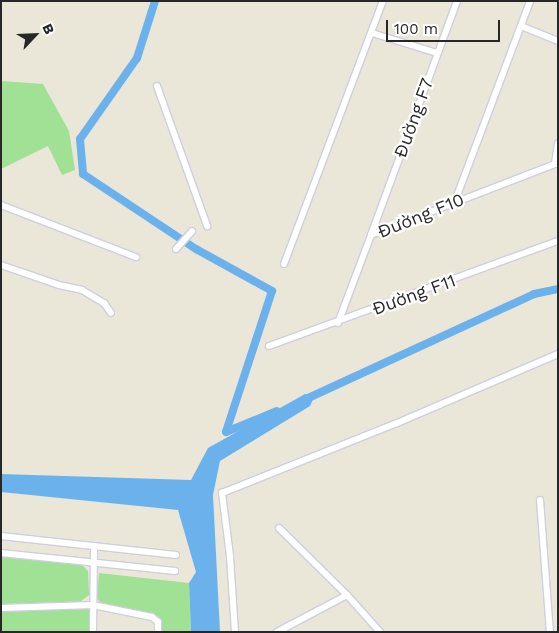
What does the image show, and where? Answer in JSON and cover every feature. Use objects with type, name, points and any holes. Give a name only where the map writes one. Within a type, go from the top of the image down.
[{"type":"street","points":[[284,264],[383,1]]},
{"type":"street","name":"Đường F7","points":[[371,235],[457,1]]},
{"type":"street","points":[[455,201],[530,1]]},
{"type":"street","points":[[521,26],[558,41]]},
{"type":"street","points":[[372,33],[438,53]]},
{"type":"street","points":[[157,86],[207,226]]},
{"type":"street","points":[[556,164],[558,143]]},
{"type":"street","name":"Đường F10","points":[[338,323],[371,235],[455,201],[556,164]]},
{"type":"street","points":[[1,205],[136,257]]},
{"type":"street","points":[[176,249],[192,231]]},
{"type":"street","name":"Đường F11","points":[[270,346],[338,323],[558,241]]},
{"type":"street","points":[[1,265],[59,285],[82,290],[104,303],[111,314]]},
{"type":"street","points":[[235,632],[230,556],[222,493],[406,419],[558,354]]},
{"type":"street","points":[[540,500],[550,632]]},
{"type":"street","points":[[279,528],[348,596],[380,632]]},
{"type":"street","points":[[1,536],[176,555]]},
{"type":"street","points":[[93,632],[94,546]]},
{"type":"street","points":[[1,552],[175,571]]},
{"type":"street","points":[[277,632],[348,596]]},
{"type":"street","points":[[1,608],[93,606],[152,617],[158,622],[158,632]]},
{"type":"green space","points":[[1,81],[43,84],[69,131],[75,170],[62,175],[48,146],[1,169]]},
{"type":"green space","points":[[1,556],[82,565],[88,571],[89,595],[77,604],[1,606]]},
{"type":"green space","points":[[99,573],[189,583],[191,632],[162,632],[161,623],[156,616],[100,603],[97,597]]},
{"type":"green space","points":[[87,608],[90,611],[90,632],[1,632],[1,609]]},
{"type":"water","points":[[305,394],[315,395],[310,406],[220,461],[213,495],[220,632],[191,632],[189,583],[196,572],[178,510],[1,492],[1,474],[191,480],[208,448]]},
{"type":"waterway","points":[[155,1],[137,58],[80,139],[83,174],[196,249],[272,291],[226,432],[277,411]]},
{"type":"waterway","points":[[306,399],[534,294],[558,289]]}]
